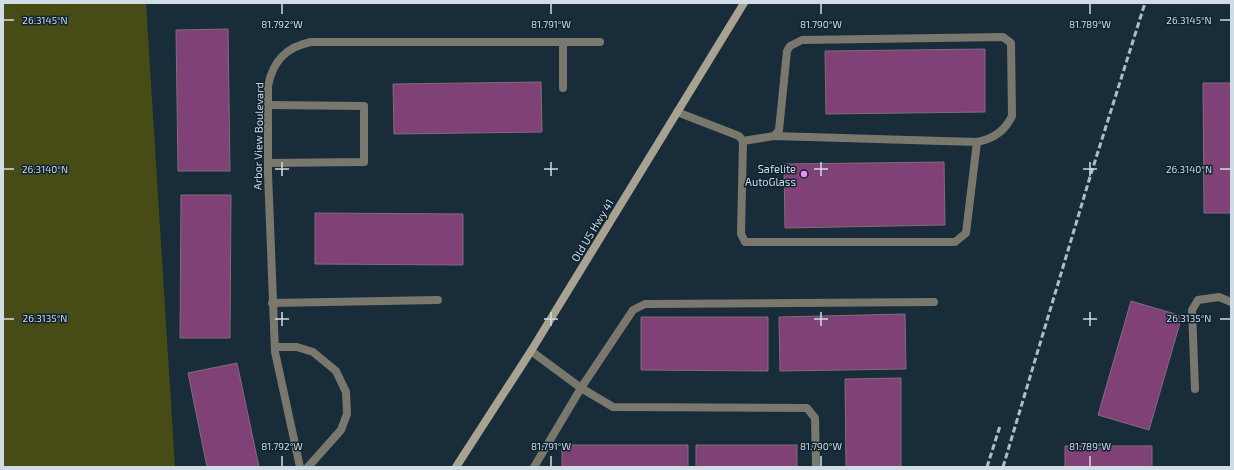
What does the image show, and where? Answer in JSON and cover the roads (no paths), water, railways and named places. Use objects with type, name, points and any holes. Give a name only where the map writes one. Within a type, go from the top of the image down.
[{"type":"street","name":"Old US Hwy 41","points":[[456,467],[531,352],[744,3]]},
{"type":"street","points":[[743,141],[774,136],[977,142],[986,140],[1002,131],[1008,125],[1012,116],[1011,43],[1003,37],[802,40],[790,46],[787,51],[779,130],[774,136]]},
{"type":"street","name":"Arbor View Boulevard","points":[[300,467],[275,347],[272,303],[268,163],[268,86],[270,72],[277,61],[287,50],[304,43],[387,41],[600,42]]},
{"type":"street","points":[[563,42],[563,88]]},
{"type":"street","points":[[268,105],[364,106],[364,162],[268,163]]},
{"type":"street","points":[[677,112],[739,136],[743,141],[741,234],[742,239],[750,243],[955,242],[966,233],[977,142]]},
{"type":"street","points":[[1195,389],[1192,310],[1198,300],[1219,297],[1231,302]]},
{"type":"street","points":[[272,303],[438,300]]},
{"type":"street","points":[[534,467],[581,388],[633,310],[645,304],[934,302]]},
{"type":"street","points":[[275,347],[297,347],[313,352],[336,372],[346,392],[348,414],[341,430],[308,467]]},
{"type":"street","points":[[531,352],[581,388],[612,407],[807,408],[815,418],[816,467]]},
{"type":"railway","points":[[1003,467],[1090,177],[1145,3]]},
{"type":"railway","points":[[987,467],[1000,426]]},
{"type":"place","name":"Safelite AutoGlass","points":[[804,174]]}]
